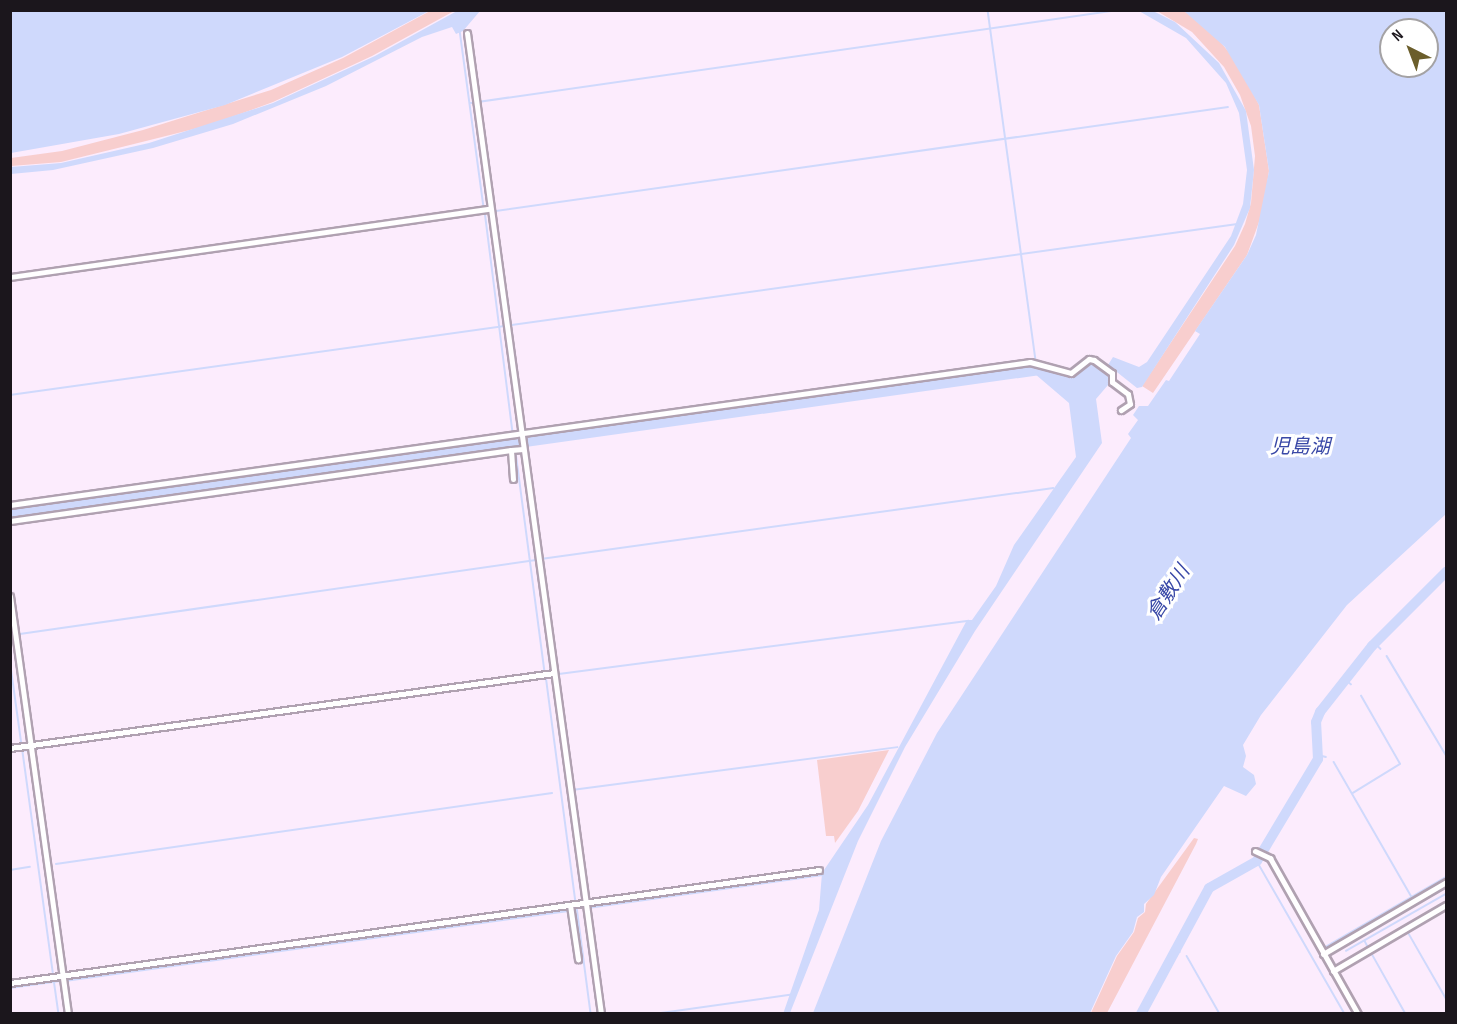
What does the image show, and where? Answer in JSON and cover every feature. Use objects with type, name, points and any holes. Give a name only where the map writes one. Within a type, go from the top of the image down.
[{"type":"street","points":[[467,33],[488,211],[506,325],[517,435],[513,479]]},
{"type":"street","points":[[10,277],[488,211]]},
{"type":"street","points":[[10,505],[1036,362],[1068,372],[1077,370],[1089,359],[1101,365],[1112,373],[1112,382],[1130,397],[1130,404],[1121,411]]},
{"type":"street","points":[[10,521],[517,449]]},
{"type":"street","points":[[517,449],[539,559],[549,674],[570,790],[584,905],[601,1014]]},
{"type":"street","points":[[10,596],[28,747],[68,1014]]},
{"type":"street","points":[[10,748],[549,674]]},
{"type":"street","points":[[1256,851],[1270,858],[1358,1014]]},
{"type":"street","points":[[10,983],[63,979],[572,908],[819,870]]},
{"type":"street","points":[[1323,954],[1446,882]]},
{"type":"street","points":[[1333,971],[1446,905]]},
{"type":"street","points":[[572,908],[578,959]]},
{"type":"shaded area","points":[[430,11],[454,11],[372,56],[273,102],[210,125],[61,162],[11,166],[11,158],[62,151],[143,130],[271,90],[343,58]]},
{"type":"shaded area","points":[[1157,11],[1184,11],[1212,32],[1238,63],[1259,105],[1269,171],[1263,211],[1247,255],[1153,393],[1142,386],[1235,246],[1245,224],[1251,203],[1255,156],[1251,126],[1240,95],[1224,67],[1192,32]]},
{"type":"shaded area","points":[[889,750],[858,811],[835,843],[834,836],[826,836],[817,760]]},
{"type":"shaded area","points":[[1194,838],[1198,839],[1196,844],[1107,1013],[1091,1013],[1117,956],[1134,932],[1138,918],[1145,912],[1146,904]]},
{"type":"water","points":[[11,10],[429,11],[342,57],[225,105],[119,134],[11,153]]},
{"type":"water","points":[[457,11],[480,11],[463,31],[456,34],[452,27],[422,37],[326,86],[233,124],[153,148],[53,170],[11,174],[11,167],[61,163],[149,143],[273,103],[375,56]]},
{"type":"water","points":[[1139,11],[1153,11],[1175,22],[1219,63],[1246,111],[1254,170],[1250,208],[1234,245],[1142,387],[1137,388],[1108,365],[1113,357],[1139,367],[1147,362],[1231,236],[1243,204],[1247,170],[1239,113],[1226,83],[1186,38]]},
{"type":"water","name":"児島湖","points":[[1184,11],[1446,11],[1446,514],[1347,605],[1261,715],[1243,745],[1246,756],[1243,767],[1254,775],[1256,784],[1246,796],[1224,786],[1161,877],[1154,895],[1144,904],[1144,912],[1137,917],[1133,932],[1116,956],[1090,1013],[813,1013],[881,841],[937,733],[1131,438],[1128,434],[1138,420],[1133,415],[1139,406],[1148,406],[1166,380],[1169,381],[1200,334],[1195,331],[1247,255],[1256,235],[1269,171],[1259,105],[1225,47]]},
{"type":"water","points":[[1091,362],[1110,375],[1108,385],[1096,399],[1102,443],[975,631],[905,747],[858,841],[790,1013],[783,1014],[819,910],[822,873],[868,805],[967,620],[972,620],[996,586],[1014,545],[1076,457],[1069,403],[1035,374],[1034,367],[1072,376]]},
{"type":"waterway","points":[[988,10],[1036,360]]},
{"type":"waterway","points":[[471,103],[1112,11]]},
{"type":"waterway","points":[[460,30],[484,207]]},
{"type":"waterway","points":[[10,280],[1228,107]]},
{"type":"waterway","points":[[485,211],[513,433]]},
{"type":"waterway","points":[[10,395],[1237,224]]},
{"type":"waterway","points":[[10,514],[1040,370],[1046,373]]},
{"type":"waterway","points":[[514,438],[515,448]]},
{"type":"waterway","points":[[516,452],[545,671]]},
{"type":"waterway","points":[[541,559],[1053,488]]},
{"type":"waterway","points":[[20,634],[536,560]]},
{"type":"waterway","points":[[1141,1014],[1209,888],[1257,861],[1318,759],[1316,722],[1320,712],[1372,646],[1446,572]]},
{"type":"waterway","points":[[559,674],[969,621]]},
{"type":"waterway","points":[[1375,643],[1381,649]]},
{"type":"waterway","points":[[1387,656],[1446,755]]},
{"type":"waterway","points":[[10,659],[22,745]]},
{"type":"waterway","points":[[546,675],[576,903]]},
{"type":"waterway","points":[[33,749],[550,677]]},
{"type":"waterway","points":[[1345,679],[1351,684]]},
{"type":"waterway","points":[[1353,793],[1400,764],[1361,696]]},
{"type":"waterway","points":[[572,790],[897,747]]},
{"type":"waterway","points":[[21,751],[29,750]]},
{"type":"waterway","points":[[23,752],[53,972]]},
{"type":"waterway","points":[[1318,755],[1326,757]]},
{"type":"waterway","points":[[1334,762],[1412,897]]},
{"type":"waterway","points":[[56,864],[552,793]]},
{"type":"waterway","points":[[1257,861],[1345,1014]]},
{"type":"waterway","points":[[10,870],[30,867]]},
{"type":"waterway","points":[[1277,869],[1324,947]]},
{"type":"waterway","points":[[588,908],[824,875]]},
{"type":"waterway","points":[[1324,948],[1446,877]]},
{"type":"waterway","points":[[1346,951],[1446,894]]},
{"type":"waterway","points":[[577,907],[591,1014]]},
{"type":"waterway","points":[[65,981],[568,911]]},
{"type":"waterway","points":[[1408,932],[1446,998]]},
{"type":"waterway","points":[[1365,941],[1368,947]]},
{"type":"waterway","points":[[1174,948],[1180,952]]},
{"type":"waterway","points":[[1371,952],[1406,1014]]},
{"type":"waterway","points":[[1187,956],[1220,1014]]},
{"type":"waterway","points":[[54,979],[59,1014]]},
{"type":"waterway","points":[[10,988],[60,981]]},
{"type":"waterway","points":[[654,1014],[790,995]]},
{"type":"water label","name":"倉敷川","points":[[1169,593]]}]
